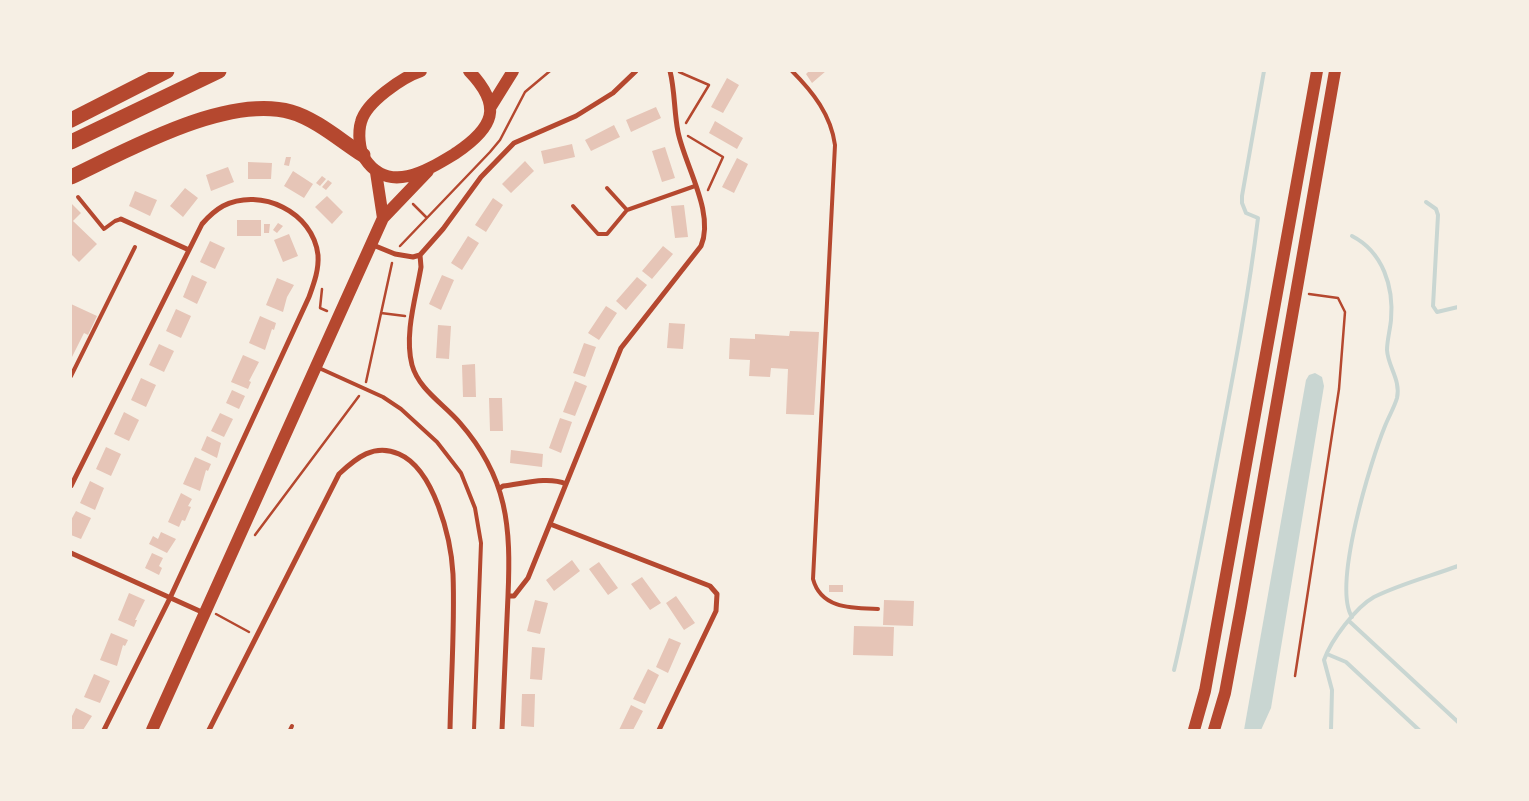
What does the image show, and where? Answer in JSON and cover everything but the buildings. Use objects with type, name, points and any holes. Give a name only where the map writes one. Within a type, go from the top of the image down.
[{"type":"highway","points":[[71,120],[168,71]]},
{"type":"highway","points":[[71,142],[218,71]]},
{"type":"highway","points":[[71,177],[181,128],[243,110],[290,112],[305,118],[363,155]]},
{"type":"main road","points":[[383,218],[376,172],[363,155],[360,124],[363,116],[379,97],[400,82],[421,71]]},
{"type":"main road","points":[[152,730],[314,366],[383,218],[428,170],[474,141],[489,121],[490,108],[485,90],[469,71]]},
{"type":"main road","points":[[490,108],[514,71]]},
{"type":"main road","points":[[1194,730],[1205,692],[1317,71]]},
{"type":"main road","points":[[1214,730],[1225,693],[1335,71]]},
{"type":"main road","points":[[376,172],[394,177],[405,177],[428,170]]},
{"type":"street","points":[[372,245],[396,254],[413,257],[420,256],[443,229],[481,177],[514,143],[576,116],[613,93],[636,71]]},
{"type":"street","points":[[508,596],[514,596],[528,578],[621,348],[700,246],[706,227],[678,132],[670,71]]},
{"type":"street","points":[[71,486],[202,224],[224,206],[251,199],[266,201],[295,214],[312,235],[318,256],[318,268],[314,282],[170,598],[104,730]]},
{"type":"street","points":[[121,219],[189,250]]},
{"type":"street","points":[[420,256],[421,267],[412,316],[412,363],[416,375],[429,393],[460,423],[489,466],[500,489],[509,539],[502,730]]},
{"type":"street","points":[[208,730],[339,474],[367,451],[393,451],[407,457],[418,468],[429,484],[442,514],[453,572],[450,730]]},
{"type":"street","points":[[500,489],[503,486],[534,482],[552,481],[566,484]]},
{"type":"street","points":[[550,524],[710,586],[715,590],[718,601],[716,611],[659,730]]},
{"type":"street","points":[[71,553],[170,598],[205,611]]},
{"type":"lane","points":[[792,71],[821,104],[834,133],[836,156],[830,217],[813,579],[820,594],[831,603],[844,607],[878,609]]},
{"type":"lane","points":[[573,206],[598,234],[606,234],[627,210],[695,186]]},
{"type":"lane","points":[[607,188],[627,210]]},
{"type":"lane","points":[[78,197],[104,230],[115,221],[121,219]]},
{"type":"lane","points":[[71,376],[135,247]]},
{"type":"lane","points":[[314,366],[383,397],[401,409],[437,442],[461,473],[475,508],[481,543],[474,730]]},
{"type":"path","points":[[251,541],[357,401],[367,379],[396,254],[426,217],[490,152],[500,140],[526,92],[550,71]]},
{"type":"path","points":[[676,71],[709,85],[678,132],[723,157],[707,192],[698,195]]},
{"type":"path","points":[[408,200],[426,217]]},
{"type":"path","points":[[1295,676],[1339,389],[1345,312],[1338,298],[1297,292]]},
{"type":"path","points":[[381,313],[412,316]]},
{"type":"path","points":[[205,611],[256,636]]},
{"type":"shaded area","points":[[1315,373],[1322,377],[1324,386],[1271,708],[1261,730],[1244,730],[1306,380],[1309,375]]},
{"type":"waterway","points":[[1174,670],[1204,526],[1250,273],[1258,218],[1246,213],[1242,203],[1242,196],[1264,71]]},
{"type":"waterway","points":[[1426,202],[1436,209],[1438,215],[1433,306],[1437,312],[1458,307]]},
{"type":"waterway","points":[[1352,236],[1372,251],[1379,261],[1388,283],[1391,295],[1391,320],[1387,350],[1398,391],[1396,402],[1385,426],[1371,466],[1350,552],[1347,601],[1352,617]]},
{"type":"waterway","points":[[1331,730],[1332,690],[1324,660],[1332,643],[1345,625],[1360,608],[1374,597],[1458,566]]},
{"type":"waterway","points":[[1349,621],[1458,722]]},
{"type":"waterway","points":[[1327,654],[1346,662],[1419,730]]}]
